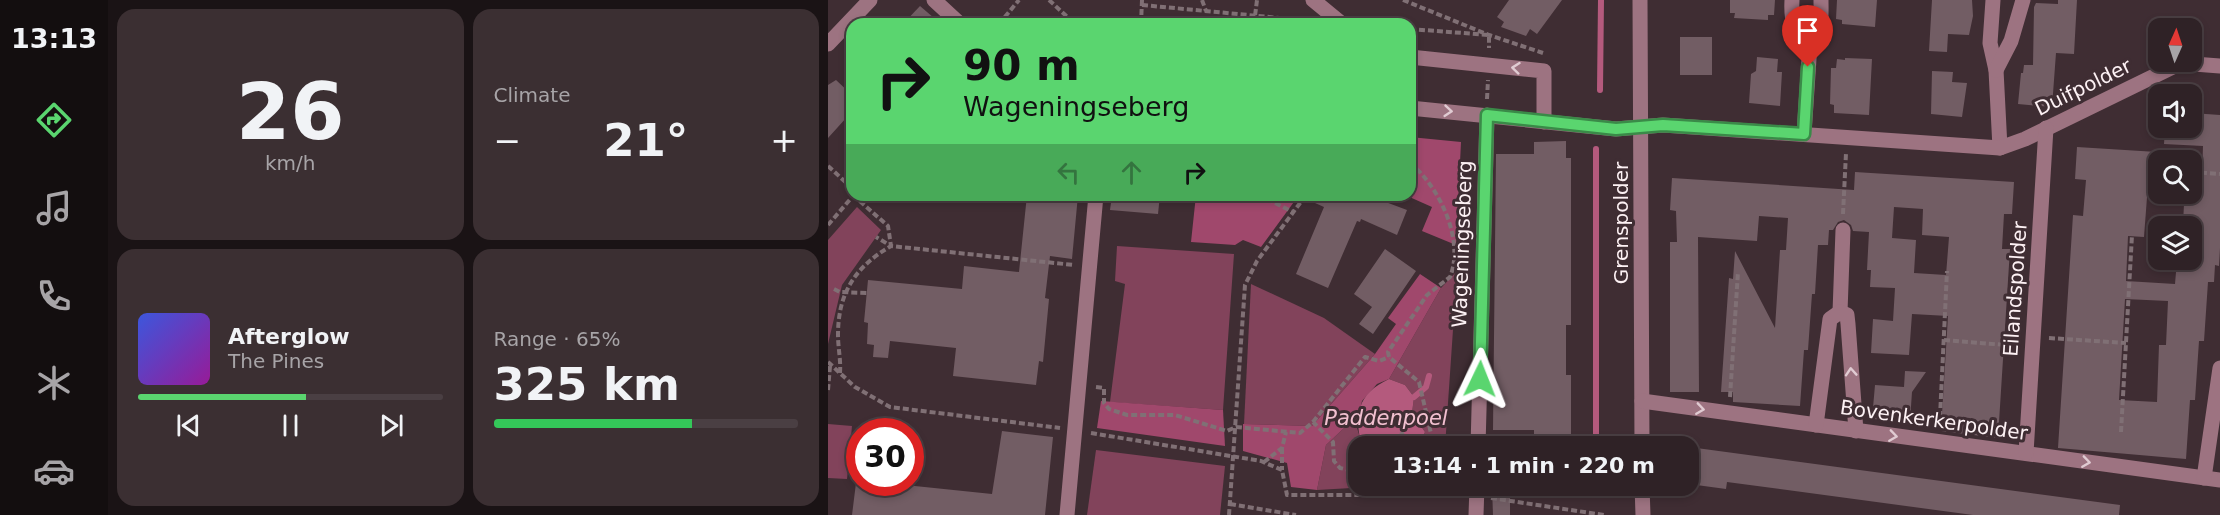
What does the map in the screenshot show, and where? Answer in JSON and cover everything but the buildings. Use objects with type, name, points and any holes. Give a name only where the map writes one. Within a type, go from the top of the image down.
[{"type":"street","points":[[853,18],[870,0]]},
{"type":"street","points":[[933,0],[953,18]]},
{"type":"street","points":[[1313,0],[1335,18]]},
{"type":"street","name":"Grenspolder","points":[[1640,0],[1642,436]]},
{"type":"street","points":[[1792,0],[1794,27],[1799,39],[1810,44]]},
{"type":"street","points":[[1804,134],[1810,44],[1818,38],[1821,25],[1821,0]]},
{"type":"street","points":[[1993,0],[1990,43],[1996,70],[2000,148]]},
{"type":"street","points":[[1996,70],[2011,41],[2023,0]]},
{"type":"street","points":[[828,44],[846,25]]},
{"type":"street","points":[[1416,58],[1544,71],[1544,122]]},
{"type":"street","name":"Duifpolder","points":[[1642,128],[1663,125],[2000,148],[2181,63],[2220,66]]},
{"type":"street","points":[[1416,109],[1616,129],[1642,128]]},
{"type":"street","name":"Wageningseberg","points":[[1478,436],[1487,115]]},
{"type":"street","name":"Eilandspolder","points":[[2026,453],[2046,128]]},
{"type":"street","points":[[1067,515],[1095,201]]},
{"type":"street","points":[[1840,312],[1843,230]]},
{"type":"street","points":[[1816,425],[1830,319],[1840,312]]},
{"type":"street","points":[[1840,312],[1847,315],[1856,430]]},
{"type":"street","points":[[2204,478],[2220,368]]},
{"type":"street","name":"Bovenkerkerpolder","points":[[1642,401],[2220,480]]},
{"type":"street","points":[[1476,515],[1477,496]]},
{"type":"street","points":[[1642,496],[1642,515]]},
{"type":"path","points":[[1004,18],[1019,0]]},
{"type":"path","points":[[1049,0],[1068,18]]},
{"type":"path","points":[[1202,0],[1206,11]]},
{"type":"path","points":[[1255,18],[1257,0]]},
{"type":"path","points":[[1403,0],[1489,35],[1553,56],[1544,71]]},
{"type":"path","points":[[1142,3],[1287,18]]},
{"type":"path","points":[[1416,29],[1489,35]]},
{"type":"path","points":[[1843,230],[1846,137]]},
{"type":"path","points":[[828,166],[846,182]]},
{"type":"path","points":[[1389,357],[1388,352],[1427,295],[1445,282],[1454,268],[1455,252],[1443,204],[1426,177],[1416,168]]},
{"type":"path","points":[[2202,173],[2220,174]]},
{"type":"path","points":[[828,225],[848,201]]},
{"type":"path","points":[[860,201],[888,226],[891,246]]},
{"type":"path","points":[[1270,201],[1293,213]]},
{"type":"path","points":[[1229,515],[1245,285],[1257,261],[1302,201]]},
{"type":"path","points":[[2121,432],[2132,235]]},
{"type":"path","points":[[876,237],[891,246],[1089,266]]},
{"type":"path","points":[[840,374],[837,337],[840,306],[851,280],[870,258],[891,246]]},
{"type":"path","points":[[1940,417],[1947,271]]},
{"type":"path","points":[[1729,414],[1738,272]]},
{"type":"path","points":[[834,289],[840,292],[867,293]]},
{"type":"path","points":[[1944,340],[2126,343]]},
{"type":"path","points":[[1079,385],[1104,388],[1104,403],[1120,414],[1175,415],[1227,431],[1236,427],[1300,433],[1313,422],[1365,357],[1379,361],[1389,357]]},
{"type":"path","points":[[1389,357],[1411,372],[1421,387],[1432,436]]},
{"type":"path","points":[[829,364],[855,387],[890,407],[1075,430],[1234,454],[1264,462],[1282,470]]},
{"type":"path","points":[[828,390],[829,364]]},
{"type":"path","points":[[1313,422],[1333,442],[1334,461],[1340,468],[1348,470]]},
{"type":"path","points":[[1286,432],[1282,448],[1282,470],[1287,495],[1348,494]]},
{"type":"path","points":[[1401,432],[1404,436]]},
{"type":"path","points":[[1264,462],[1282,448]]},
{"type":"path","points":[[1503,496],[1604,515]]},
{"type":"path","points":[[1230,504],[1296,515]]},
{"type":"shaded area","points":[[1416,138],[1461,142],[1456,245],[1422,231],[1432,207],[1416,200]]},
{"type":"shaded area","points":[[1195,201],[1295,201],[1261,247],[1243,240],[1235,245],[1191,242]]},
{"type":"shaded area","points":[[857,207],[881,230],[842,285],[828,344],[828,240]]},
{"type":"shaded area","points":[[1117,246],[1234,254],[1223,410],[1110,402],[1125,284],[1115,281]]},
{"type":"shaded area","points":[[1457,271],[1446,436],[1423,436],[1425,432],[1412,413],[1414,397],[1405,385],[1389,379],[1441,288]]},
{"type":"shaded area","points":[[1420,274],[1441,288],[1389,379],[1377,384],[1362,401],[1359,414],[1326,445],[1317,490],[1291,487],[1287,463],[1243,451],[1243,424],[1312,426],[1375,354],[1396,324],[1388,318]]},
{"type":"shaded area","points":[[1251,284],[1324,318],[1375,354],[1312,426],[1244,424]]},
{"type":"shaded area","points":[[1101,401],[1223,410],[1225,446],[1097,428]]},
{"type":"shaded area","points":[[1359,414],[1357,428],[1360,436],[1348,436],[1348,488],[1317,490],[1326,445]]},
{"type":"shaded area","points":[[828,424],[846,426],[846,479],[828,478]]},
{"type":"shaded area","points":[[1096,450],[1225,466],[1220,515],[1087,515]]},
{"type":"water","name":"Paddenpoel","points":[[1389,379],[1405,385],[1414,397],[1412,413],[1425,432],[1423,436],[1360,436],[1358,425],[1360,407],[1370,391]]},
{"type":"waterway","points":[[1600,90],[1601,0]]},
{"type":"waterway","points":[[1596,149],[1596,436]]},
{"type":"waterway","points":[[1414,397],[1426,387],[1429,376]]},
{"type":"route","points":[[1480,379],[1487,115],[1616,129],[1663,125],[1804,134],[1808,67]]}]
